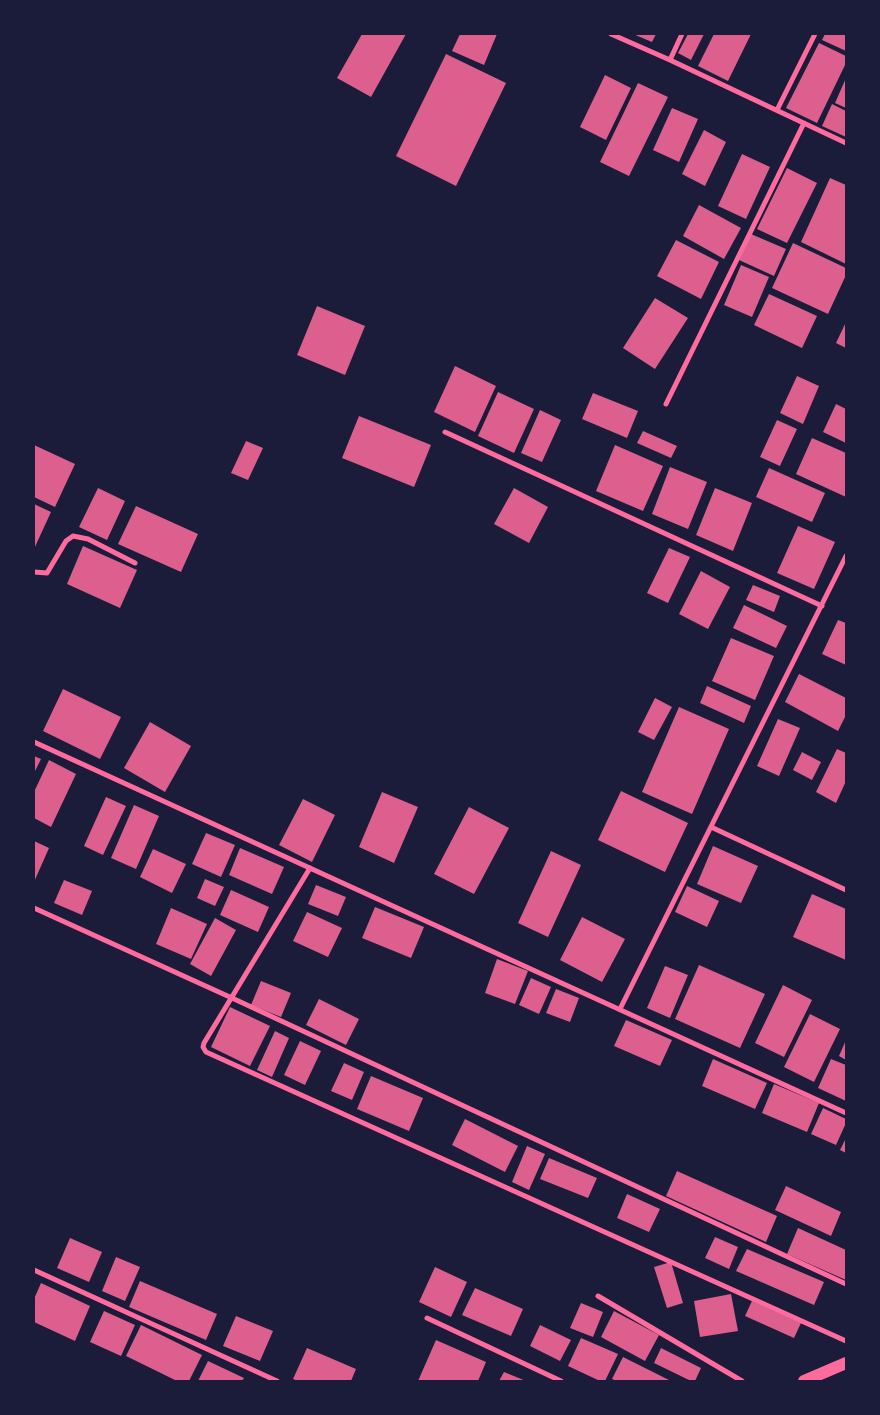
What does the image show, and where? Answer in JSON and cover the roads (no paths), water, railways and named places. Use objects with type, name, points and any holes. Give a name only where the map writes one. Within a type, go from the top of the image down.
[{"type":"main road","points":[[804,1381],[846,1364]]},
{"type":"street","points":[[611,34],[846,143]]},
{"type":"street","points":[[670,60],[682,34]]},
{"type":"street","points":[[777,110],[815,34]]},
{"type":"street","points":[[666,404],[804,123]]},
{"type":"street","points":[[445,432],[822,606]]},
{"type":"street","points":[[34,572],[47,573],[66,541],[73,536],[88,539],[135,563]]},
{"type":"street","points":[[620,1009],[846,556]]},
{"type":"street","points":[[34,742],[846,1113]]},
{"type":"street","points":[[711,827],[846,890]]},
{"type":"street","points":[[310,868],[203,1045],[206,1052],[846,1341]]},
{"type":"street","points":[[34,908],[232,998],[846,1284]]},
{"type":"street","points":[[34,1270],[277,1381]]},
{"type":"street","points":[[598,1296],[742,1381]]},
{"type":"street","points":[[427,1318],[561,1381]]}]
